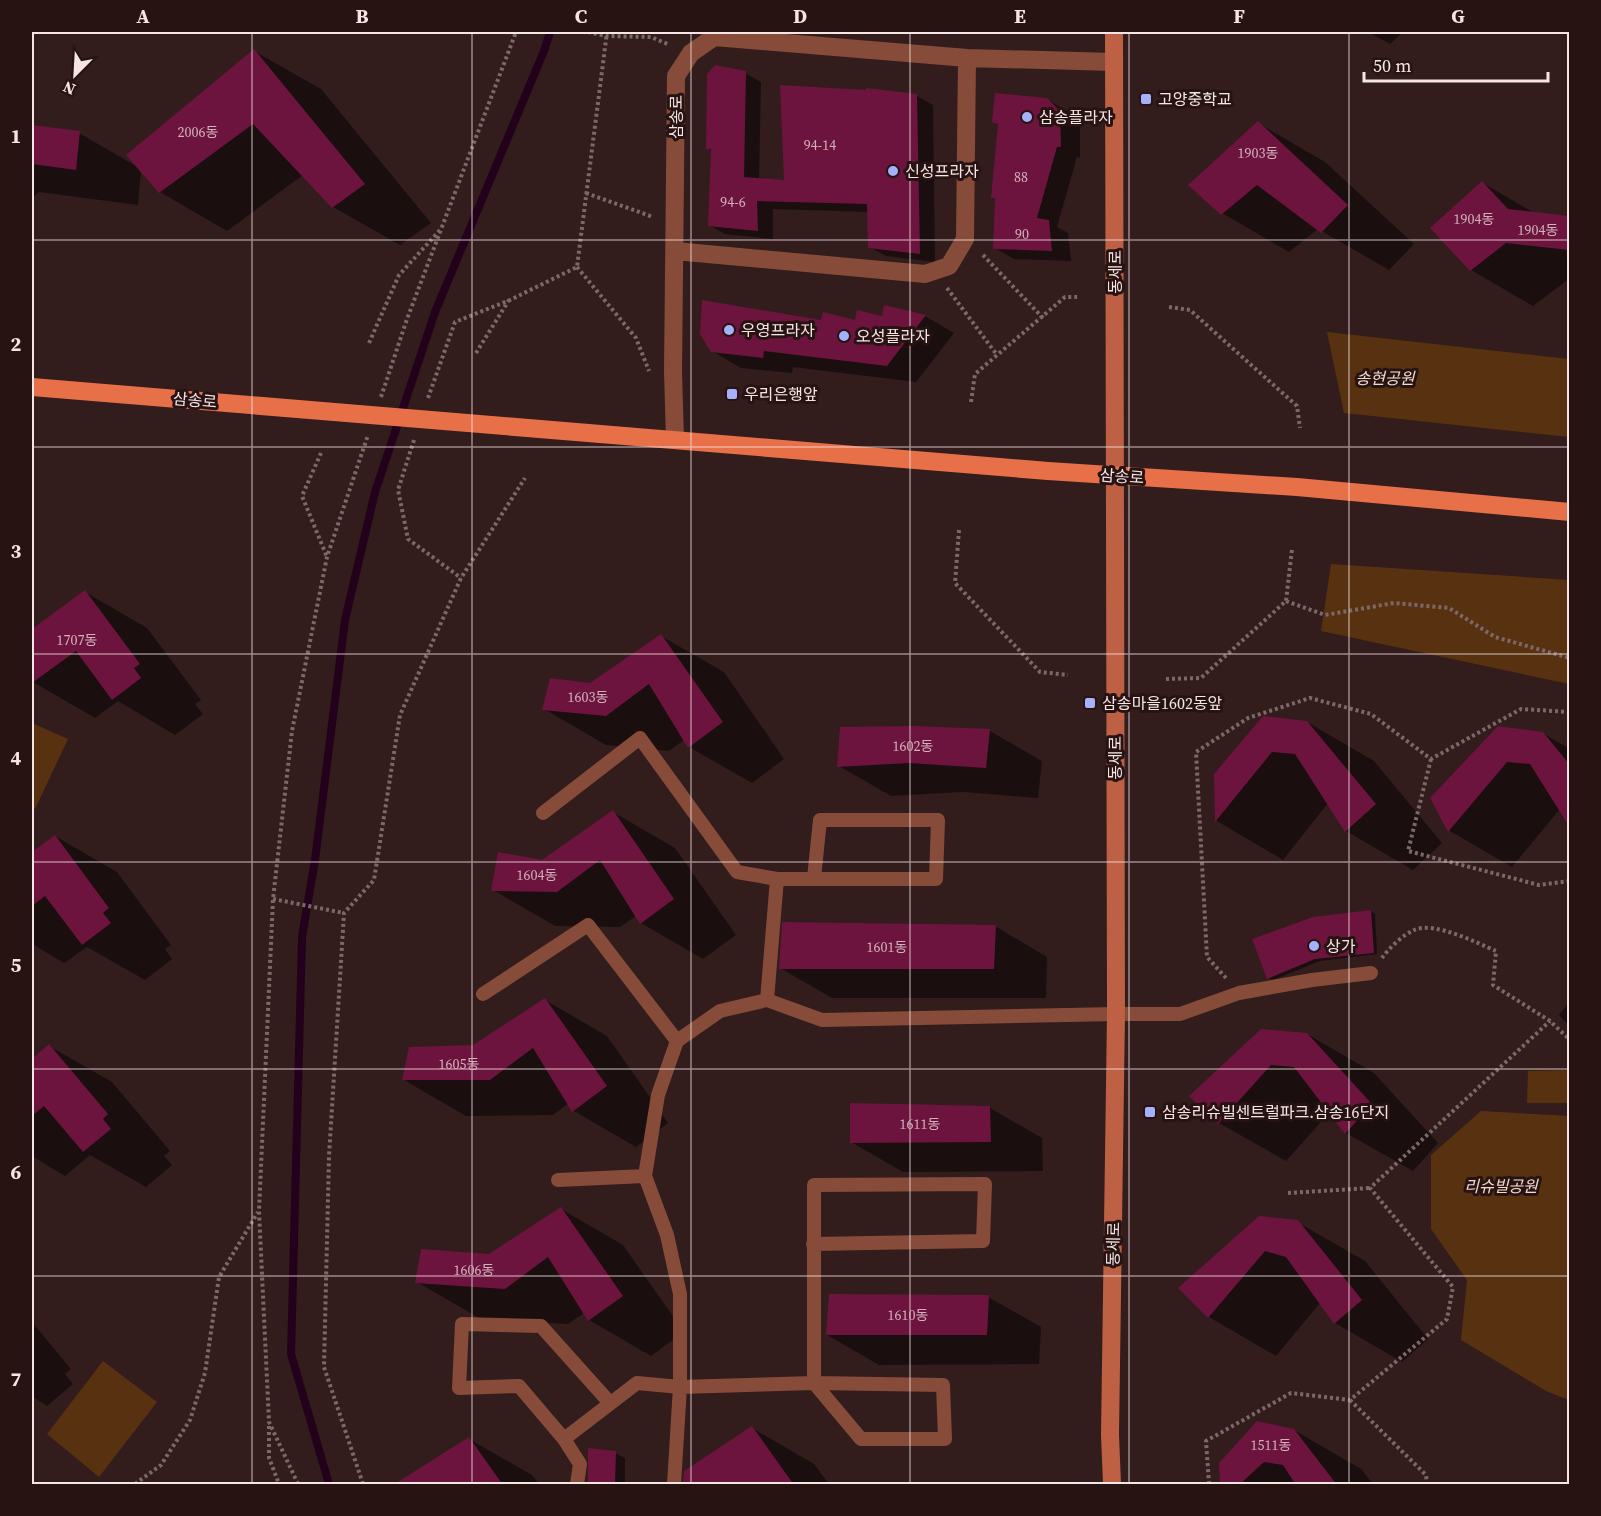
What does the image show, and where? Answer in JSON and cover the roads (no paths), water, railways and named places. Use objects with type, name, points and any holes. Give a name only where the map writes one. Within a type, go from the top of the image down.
[{"type":"main road","name":"동세로","points":[[1112,1485],[1116,1014],[1114,32]]},
{"type":"main road","name":"삼송로","points":[[32,387],[1048,471],[1297,487],[1569,512]]},
{"type":"street","name":"삼송로","points":[[675,441],[673,372],[676,76],[691,53],[714,37],[967,58],[1114,62]]},
{"type":"street","points":[[675,251],[925,274],[949,266],[965,239],[967,58]]},
{"type":"lane","points":[[543,813],[640,738],[738,872],[777,879],[936,879],[938,820],[820,820],[814,878]]},
{"type":"lane","points":[[767,1000],[777,879]]},
{"type":"lane","points":[[483,994],[588,925],[676,1041]]},
{"type":"lane","points":[[674,1485],[680,1387],[680,1294],[668,1234],[645,1176],[658,1095],[676,1041],[720,1011],[767,1000],[822,1020],[1180,1014],[1239,993],[1312,980],[1371,974]]},
{"type":"lane","points":[[558,1180],[645,1176]]},
{"type":"lane","points":[[564,1439],[637,1383],[680,1387],[814,1383],[943,1385],[945,1439],[861,1439],[814,1383],[813,1244],[814,1185],[985,1184],[983,1241],[813,1244]]},
{"type":"lane","points":[[577,1485],[580,1464],[564,1439],[519,1386],[459,1388],[462,1324],[541,1326],[610,1403]]},
{"type":"waterway","points":[[329,1484],[291,1354],[302,937],[315,860],[345,620],[375,492],[435,312],[550,32]]},
{"type":"place","name":"고양중학교","points":[[1146,99]]},
{"type":"place","name":"삼송플라자","points":[[1027,117]]},
{"type":"place","name":"신성프라자","points":[[893,171]]},
{"type":"place","name":"우영프라자","points":[[729,330]]},
{"type":"place","name":"오성플라자","points":[[844,336]]},
{"type":"place","name":"우리은행앞","points":[[732,394]]},
{"type":"place","name":"삼송마을1602동앞","points":[[1090,703]]},
{"type":"place","name":"상가","points":[[1314,946]]},
{"type":"place","name":"삼송리슈빌센트럴파크.삼송16단지","points":[[1150,1112]]},
{"type":"park label","name":"송현공원","points":[[1385,378]]},
{"type":"park label","name":"리슈빌공원","points":[[1501,1186]]}]
